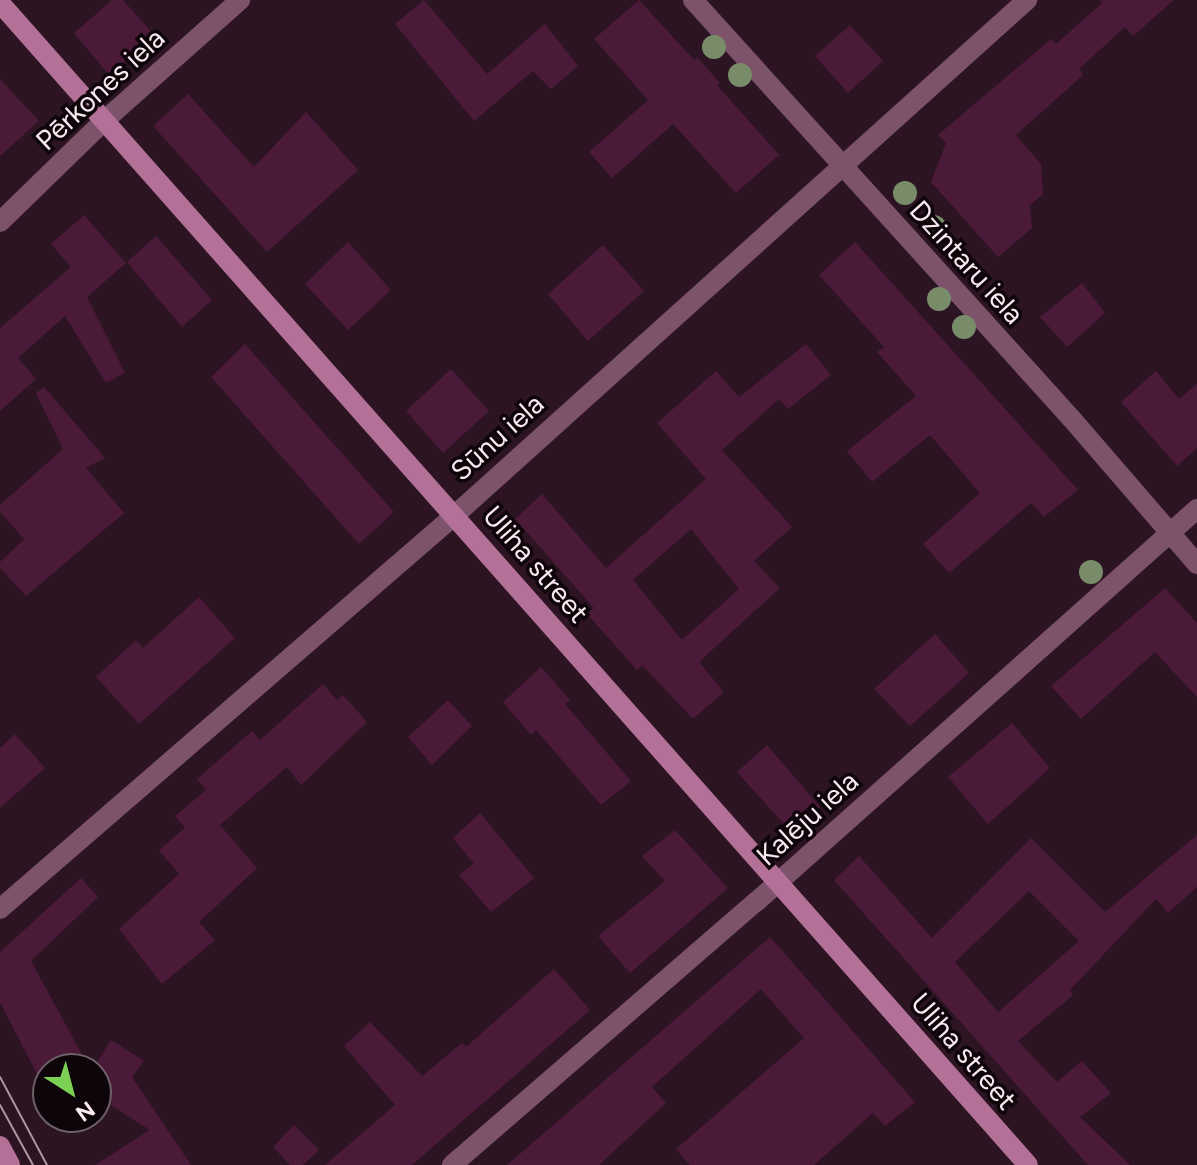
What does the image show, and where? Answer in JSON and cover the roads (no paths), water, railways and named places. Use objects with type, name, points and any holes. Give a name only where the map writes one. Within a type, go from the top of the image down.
[{"type":"main road","name":"Uliha street","points":[[0,3],[1028,1165]]},
{"type":"main road","points":[[0,1146],[10,1165]]},
{"type":"street","name":"Pērkones iela","points":[[0,222],[105,120],[240,0]]},
{"type":"street","name":"Dzintaru iela","points":[[693,0],[1197,564]]},
{"type":"street","name":"Sūnu iela","points":[[0,909],[455,515],[1027,0]]},
{"type":"street","name":"Kalēju iela","points":[[452,1165],[1197,509]]},
{"type":"tram line","points":[[0,1077],[47,1165]]},
{"type":"tram line","points":[[0,1105],[33,1165]]}]
